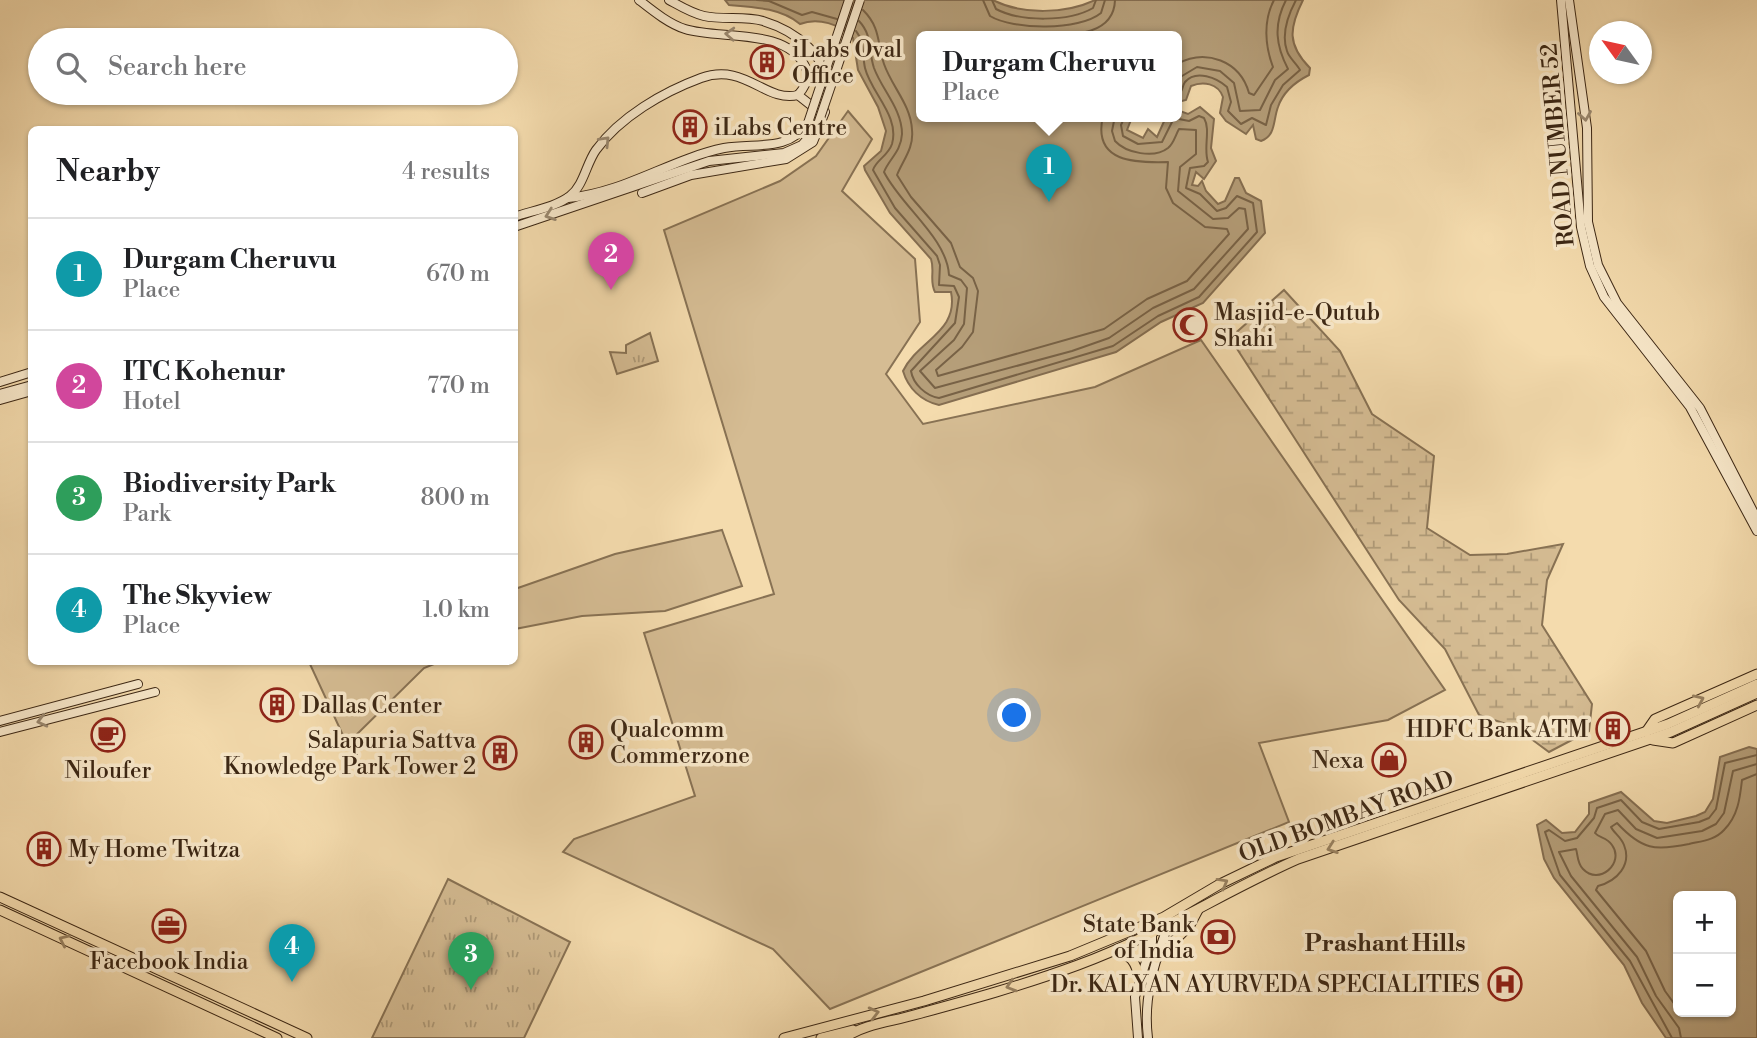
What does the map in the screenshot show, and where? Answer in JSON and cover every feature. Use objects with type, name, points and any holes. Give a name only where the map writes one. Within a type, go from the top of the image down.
[{"type":"main road","points":[[639,0],[683,28],[759,37],[783,47],[804,63],[806,83],[798,94]]},
{"type":"main road","points":[[642,193],[691,175],[786,159],[813,142],[824,116],[827,73],[809,46],[761,20],[703,16],[669,0]]},
{"type":"main road","points":[[518,216],[568,198],[597,194],[713,151],[789,141],[808,123],[849,0]]},
{"type":"main road","points":[[518,227],[709,160],[784,153],[802,145],[817,127],[860,0]]},
{"type":"main road","name":"ROAD NUMBER 52","points":[[1561,0],[1579,217],[1590,266],[1604,297],[1690,407],[1757,531]]},
{"type":"main road","name":"ROAD NUMBER 52","points":[[1569,0],[1587,128],[1585,182],[1588,222],[1598,265],[1618,303],[1700,408],[1757,519]]},
{"type":"main road","points":[[568,198],[581,183],[595,151],[610,135],[644,106],[688,83],[711,75],[729,73],[780,95],[798,94],[824,116]]},
{"type":"main road","points":[[806,83],[820,94]]},
{"type":"main road","points":[[0,384],[28,376]]},
{"type":"main road","points":[[0,394],[28,386]]},
{"type":"main road","points":[[0,400],[28,392]]},
{"type":"main road","name":"OLD BOMBAY ROAD","points":[[784,1038],[924,1001],[1070,956],[1151,923],[1166,923],[1244,871],[1301,848],[1649,736],[1656,719],[1757,674]]},
{"type":"main road","points":[[0,721],[138,684]]},
{"type":"main road","points":[[1669,728],[1757,684]]},
{"type":"main road","points":[[0,732],[155,692]]},
{"type":"main road","points":[[821,1038],[842,1035],[1060,972],[1152,938],[1166,923],[1198,910],[1245,883],[1298,859],[1649,736],[1757,693]]},
{"type":"main road","points":[[79,699],[82,711]]},
{"type":"main road","points":[[1649,736],[1673,743],[1757,705]]},
{"type":"main road","points":[[0,897],[307,1038]]},
{"type":"main road","points":[[0,910],[277,1038]]},
{"type":"main road","points":[[1157,958],[1190,925],[1198,910]]},
{"type":"main road","points":[[1138,1038],[1135,997],[1152,938],[1151,923]]},
{"type":"main road","points":[[1148,1038],[1147,1002],[1166,923]]},
{"type":"main road","points":[[1152,938],[1161,944]]},
{"type":"main road","points":[[1116,951],[1127,954],[1133,960],[1139,978]]},
{"type":"main road","points":[[149,978],[170,980],[295,1038]]},
{"type":"green space","points":[[848,111],[872,139],[842,191],[915,259],[920,322],[886,374],[923,424],[1095,387],[1201,340],[1445,690],[1388,720],[1259,743],[1289,822],[830,1009],[773,949],[563,852],[574,839],[695,796],[644,633],[774,594],[664,230],[780,181],[816,156]]},
{"type":"green space","points":[[1284,290],[1340,351],[1372,414],[1434,456],[1427,528],[1470,555],[1507,554],[1563,544],[1547,580],[1542,625],[1592,704],[1589,731],[1549,752],[1515,727],[1479,715],[1445,649],[1399,600],[1230,338]]},
{"type":"green space","points":[[650,333],[658,361],[617,374],[610,352],[626,353],[626,345]]},
{"type":"green space","points":[[722,530],[742,586],[665,611],[582,616],[518,628],[518,588],[615,554]]},
{"type":"green space","points":[[310,665],[432,665],[424,668],[347,744]]},
{"type":"green space","points":[[448,879],[570,942],[524,1038],[372,1038]]},
{"type":"water","points":[[725,0],[993,0],[1017,8],[1044,11],[1071,8],[1095,0],[1303,0],[1295,19],[1293,36],[1297,52],[1310,68],[1309,75],[1286,92],[1278,107],[1272,131],[1261,141],[1256,139],[1253,125],[1246,134],[1226,121],[1220,113],[1223,97],[1214,86],[1191,86],[1186,100],[1182,101],[1182,31],[916,31],[916,122],[1130,122],[1127,130],[1143,138],[1148,129],[1157,137],[1164,122],[1182,122],[1182,112],[1188,114],[1200,107],[1214,119],[1211,148],[1216,161],[1204,179],[1196,172],[1192,185],[1198,186],[1202,181],[1206,191],[1218,204],[1225,201],[1235,178],[1239,178],[1246,193],[1261,201],[1265,233],[1203,303],[1161,322],[1116,352],[939,405],[916,393],[903,371],[949,317],[952,306],[951,292],[935,292],[931,259],[890,213],[865,170],[864,166],[881,151],[886,131],[878,107],[858,70],[853,38],[828,23],[814,21],[800,24],[776,11],[729,5]]},
{"type":"water","points":[[1749,747],[1757,749],[1757,1038],[1666,1038],[1642,1003],[1624,965],[1554,878],[1544,859],[1537,825],[1546,820],[1562,833],[1575,832],[1589,814],[1589,803],[1621,792],[1654,821],[1667,823],[1705,812],[1713,799],[1720,757]]},
{"type":"place","name":"iLabs Oval Office","points":[[767,62]]},
{"type":"place","name":"iLabs Centre","points":[[690,127]]},
{"type":"place","name":"Durgam Cheruvu","points":[[1049,202]]},
{"type":"place","name":"ITC Kohenur","points":[[611,290]]},
{"type":"place","name":"Masjid-e-Qutub Shahi","points":[[1190,325]]},
{"type":"place","name":"Dallas Center","points":[[277,705]]},
{"type":"place","name":"HDFC Bank ATM","points":[[1613,729]]},
{"type":"place","name":"Niloufer","points":[[108,735]]},
{"type":"place","name":"Qualcomm Commerzone","points":[[586,742]]},
{"type":"place","name":"Salapuria Sattva Knowledge Park Tower 2","points":[[500,753]]},
{"type":"place","name":"Nexa","points":[[1389,760]]},
{"type":"place","name":"My Home Twitza","points":[[44,849]]},
{"type":"place","name":"Facebook India","points":[[169,926]]},
{"type":"place","name":"State Bank of India","points":[[1218,937]]},
{"type":"place","name":"The Skyview","points":[[292,982]]},
{"type":"place","name":"Dr. KALYAN AYURVEDA SPECIALITIES","points":[[1505,984]]},
{"type":"place","name":"Biodiversity Park","points":[[471,990]]},
{"type":"district","name":"Prashant Hills","points":[[1385,943]]}]
